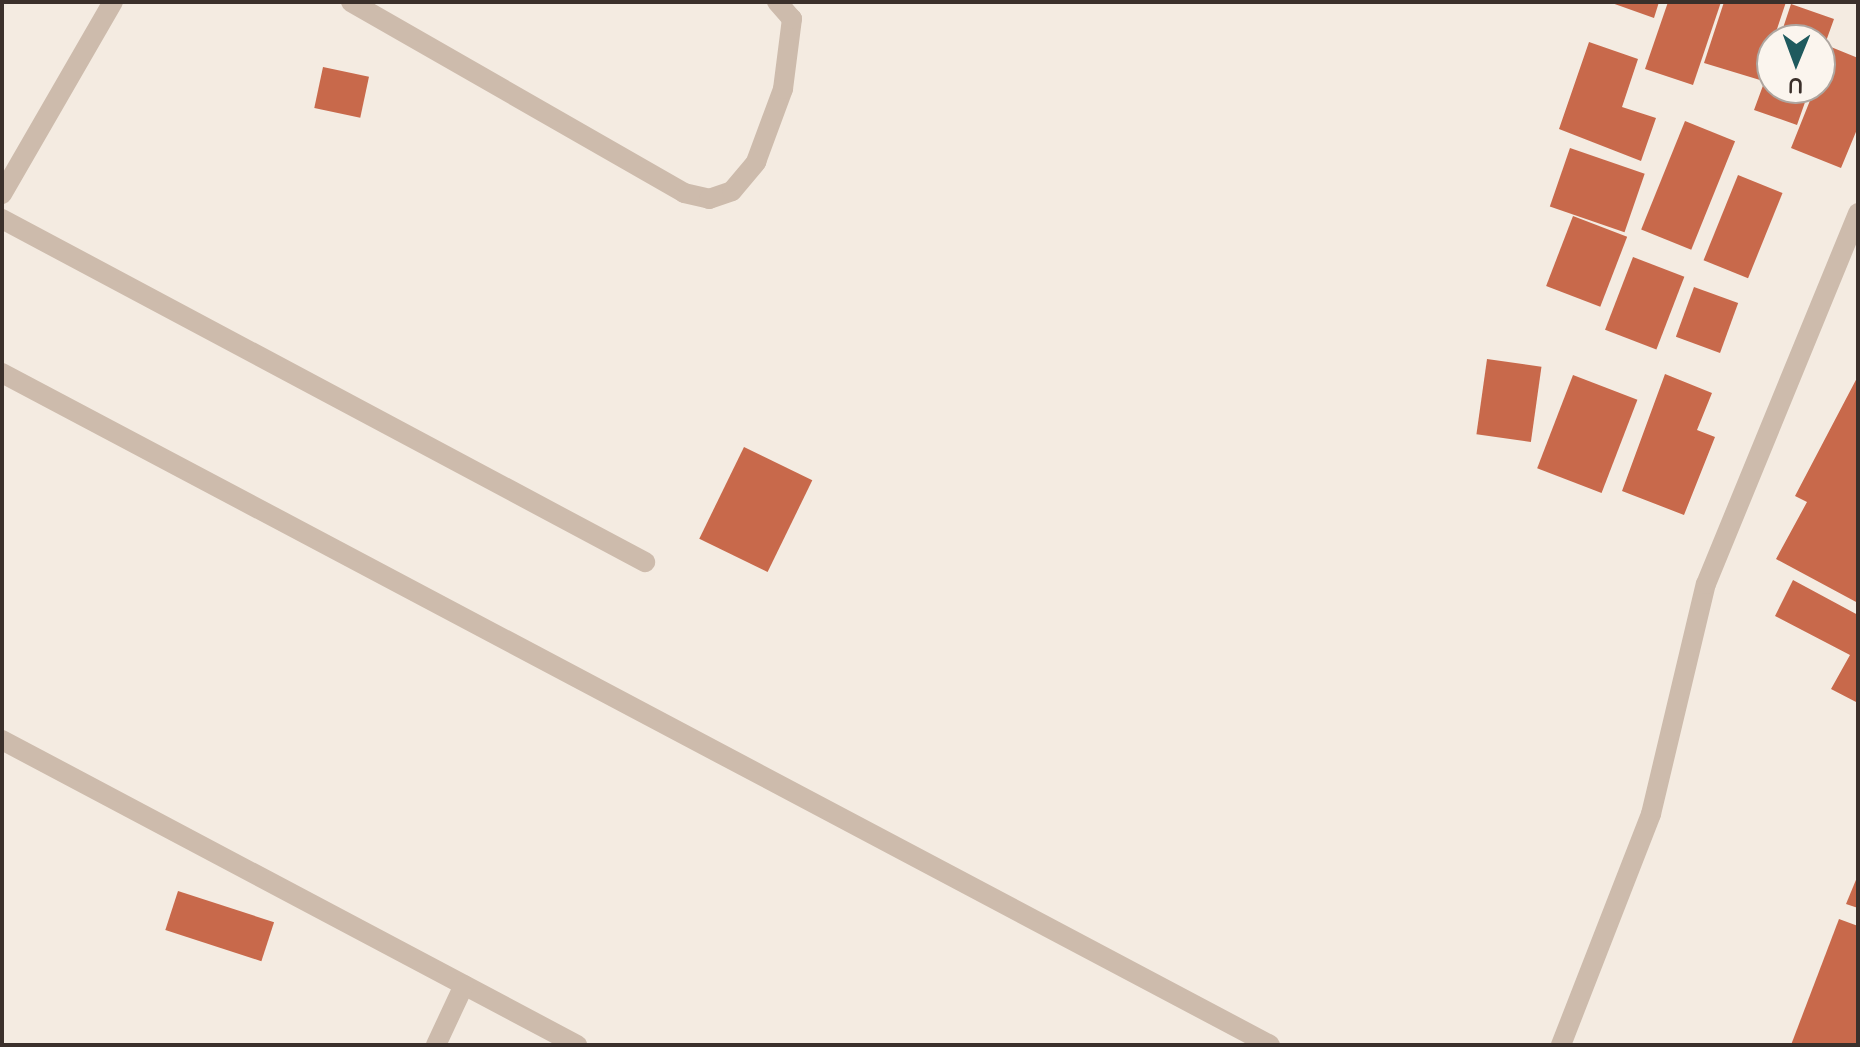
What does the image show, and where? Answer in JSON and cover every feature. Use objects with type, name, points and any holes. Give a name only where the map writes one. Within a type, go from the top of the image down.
[{"type":"street","points":[[2,194],[113,2]]},
{"type":"street","points":[[351,2],[684,193],[709,199],[732,191],[756,162],[783,89],[792,19],[777,2]]},
{"type":"street","points":[[1561,1045],[1651,814],[1706,584],[1858,213]]},
{"type":"street","points":[[2,219],[645,562]]},
{"type":"street","points":[[2,373],[1270,1045]]},
{"type":"street","points":[[2,740],[577,1045]]},
{"type":"street","points":[[436,1045],[464,985]]},
{"type":"building","points":[[1609,2],[1659,2],[1654,18]]},
{"type":"building","points":[[1668,2],[1721,2],[1693,85],[1645,69]]},
{"type":"building","points":[[1724,2],[1786,2],[1779,24],[1756,24],[1756,79],[1704,63]]},
{"type":"building","points":[[1791,4],[1834,19],[1832,24],[1784,24]]},
{"type":"building","points":[[1589,42],[1638,59],[1622,107],[1656,118],[1641,161],[1559,129]]},
{"type":"building","points":[[1836,49],[1858,58],[1858,127],[1841,168],[1791,148],[1809,104],[1836,104]]},
{"type":"building","points":[[323,67],[369,77],[360,118],[314,108]]},
{"type":"building","points":[[1756,104],[1804,104],[1797,125],[1754,110]]},
{"type":"building","points":[[1685,121],[1735,141],[1691,250],[1641,229]]},
{"type":"building","points":[[1570,148],[1645,174],[1625,232],[1550,207]]},
{"type":"building","points":[[1738,175],[1783,193],[1748,278],[1704,260]]},
{"type":"building","points":[[1573,216],[1627,237],[1600,307],[1546,286]]},
{"type":"building","points":[[1633,257],[1684,277],[1656,350],[1605,330]]},
{"type":"building","points":[[1694,287],[1738,303],[1720,353],[1676,337]]},
{"type":"building","points":[[1487,359],[1541,367],[1531,442],[1476,434]]},
{"type":"building","points":[[1665,374],[1712,393],[1697,430],[1715,437],[1684,515],[1622,491]]},
{"type":"building","points":[[1573,375],[1637,400],[1602,493],[1537,468]]},
{"type":"building","points":[[1858,376],[1858,603],[1776,559],[1807,502],[1795,496]]},
{"type":"building","points":[[744,447],[812,480],[768,572],[699,539]]},
{"type":"building","points":[[1793,580],[1858,615],[1858,703],[1831,689],[1850,655],[1775,616]]},
{"type":"building","points":[[1858,875],[1858,908],[1846,904]]},
{"type":"building","points":[[178,891],[274,922],[261,961],[165,930]]},
{"type":"building","points":[[1839,919],[1858,926],[1858,1045],[1791,1045]]}]
